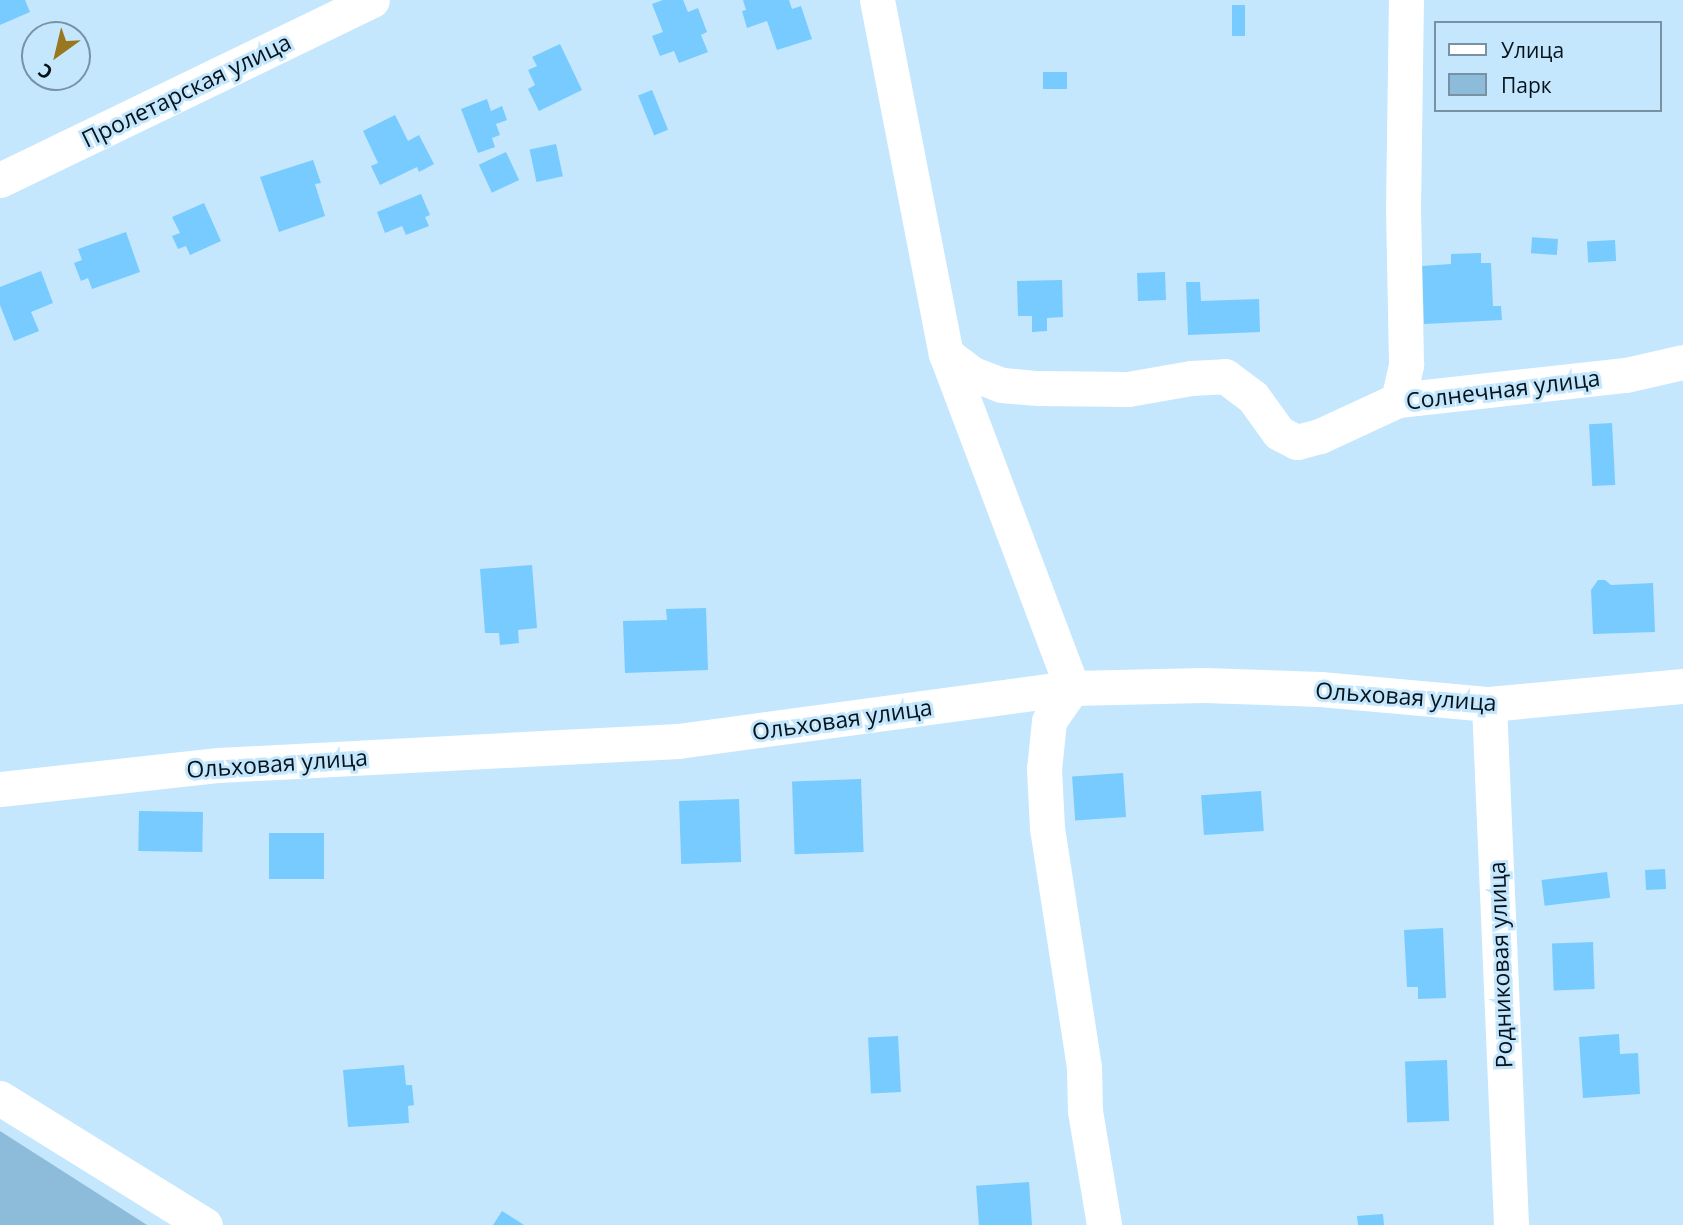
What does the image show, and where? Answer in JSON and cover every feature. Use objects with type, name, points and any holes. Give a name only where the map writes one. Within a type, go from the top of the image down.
[{"type":"street","name":"Пролетарская улица","points":[[0,180],[372,0]]},
{"type":"street","points":[[877,0],[946,354],[1072,688],[1049,721],[1044,769],[1047,828],[1084,1067],[1085,1111],[1104,1225]]},
{"type":"street","points":[[1398,400],[1406,363],[1403,211],[1406,0]]},
{"type":"street","name":"Солнечная улица","points":[[946,354],[973,374],[1002,385],[1038,388],[1128,389],[1191,377],[1225,376],[1253,397],[1279,433],[1297,442],[1320,436],[1398,400],[1626,375],[1683,362]]},
{"type":"street","name":"Ольховая улица","points":[[0,789],[219,765],[678,741],[1072,688],[1205,685],[1307,689],[1489,704],[1683,686]]},
{"type":"street","name":"Родниковая улица","points":[[1489,704],[1511,1225]]},
{"type":"street","points":[[0,1098],[205,1225]]},
{"type":"green space","points":[[0,1131],[147,1225],[0,1225]]},
{"type":"building","points":[[0,0],[25,0],[30,12],[0,25]]},
{"type":"building","points":[[663,0],[683,0],[688,12],[698,8],[707,32],[701,35],[708,52],[679,63],[674,51],[660,56],[652,36],[663,32],[652,4]]},
{"type":"building","points":[[743,0],[789,0],[792,9],[801,6],[812,39],[777,50],[767,21],[747,28],[742,11],[746,10]]},
{"type":"building","points":[[1232,5],[1245,5],[1245,36],[1232,36]]},
{"type":"building","points":[[560,44],[582,90],[539,111],[528,89],[535,85],[528,70],[537,66],[532,57]]},
{"type":"building","points":[[1043,72],[1067,72],[1067,89],[1043,89]]},
{"type":"building","points":[[652,90],[668,130],[654,135],[638,96]]},
{"type":"building","points":[[487,99],[491,111],[502,106],[507,120],[496,124],[500,135],[492,138],[495,147],[478,153],[461,109]]},
{"type":"building","points":[[395,115],[408,141],[419,135],[434,164],[419,172],[417,167],[380,185],[371,166],[378,163],[363,131]]},
{"type":"building","points":[[556,144],[563,176],[536,182],[530,150]]},
{"type":"building","points":[[506,152],[519,180],[492,193],[479,165]]},
{"type":"building","points":[[313,160],[321,183],[315,184],[325,216],[279,232],[260,177]]},
{"type":"building","points":[[421,194],[430,215],[425,217],[429,226],[406,235],[402,226],[385,233],[377,212]]},
{"type":"building","points":[[204,203],[221,241],[190,255],[186,246],[178,249],[172,236],[180,233],[172,217]]},
{"type":"building","points":[[126,232],[140,272],[92,289],[88,278],[81,281],[74,263],[82,260],[78,249]]},
{"type":"building","points":[[1532,237],[1558,239],[1557,255],[1531,253]]},
{"type":"building","points":[[1615,240],[1616,261],[1588,262],[1587,241]]},
{"type":"building","points":[[1481,253],[1481,263],[1491,263],[1493,306],[1501,306],[1502,320],[1424,324],[1422,266],[1451,264],[1451,254]]},
{"type":"building","points":[[41,271],[53,303],[31,312],[39,331],[14,341],[0,305],[0,287]]},
{"type":"building","points":[[1165,272],[1166,300],[1138,301],[1137,273]]},
{"type":"building","points":[[1062,280],[1063,317],[1047,318],[1047,331],[1032,332],[1032,316],[1018,316],[1017,281]]},
{"type":"building","points":[[1186,282],[1200,282],[1201,301],[1259,299],[1260,332],[1188,335]]},
{"type":"building","points":[[1612,423],[1615,485],[1592,486],[1589,424]]},
{"type":"building","points":[[532,565],[537,628],[518,630],[519,643],[500,645],[499,633],[485,633],[480,569]]},
{"type":"building","points":[[1598,580],[1605,580],[1611,585],[1653,583],[1655,632],[1593,634],[1591,590]]},
{"type":"building","points":[[706,608],[708,670],[625,673],[623,621],[667,620],[666,609]]},
{"type":"building","points":[[1123,773],[1126,817],[1075,820],[1072,777]]},
{"type":"building","points":[[861,779],[864,852],[795,854],[792,781]]},
{"type":"building","points":[[1261,791],[1264,831],[1204,835],[1201,795]]},
{"type":"building","points":[[739,799],[741,862],[681,864],[679,801]]},
{"type":"building","points":[[139,811],[203,812],[202,852],[138,851]]},
{"type":"building","points":[[269,833],[324,833],[324,879],[269,879]]},
{"type":"building","points":[[1665,869],[1666,889],[1646,890],[1645,870]]},
{"type":"building","points":[[1607,872],[1610,898],[1545,906],[1541,880]]},
{"type":"building","points":[[1443,928],[1446,998],[1418,999],[1418,987],[1407,987],[1404,930]]},
{"type":"building","points":[[1593,942],[1595,989],[1554,990],[1552,943]]},
{"type":"building","points":[[1619,1034],[1620,1054],[1638,1053],[1640,1094],[1583,1098],[1579,1037]]},
{"type":"building","points":[[898,1036],[901,1092],[871,1093],[868,1038]]},
{"type":"building","points":[[1447,1060],[1449,1121],[1407,1122],[1405,1061]]},
{"type":"building","points":[[404,1065],[406,1085],[412,1085],[414,1105],[408,1106],[409,1123],[348,1127],[343,1070]]},
{"type":"building","points":[[1029,1182],[1032,1225],[979,1225],[976,1186]]},
{"type":"building","points":[[502,1211],[524,1225],[493,1225]]},
{"type":"building","points":[[1383,1214],[1384,1225],[1358,1225],[1357,1216]]}]
